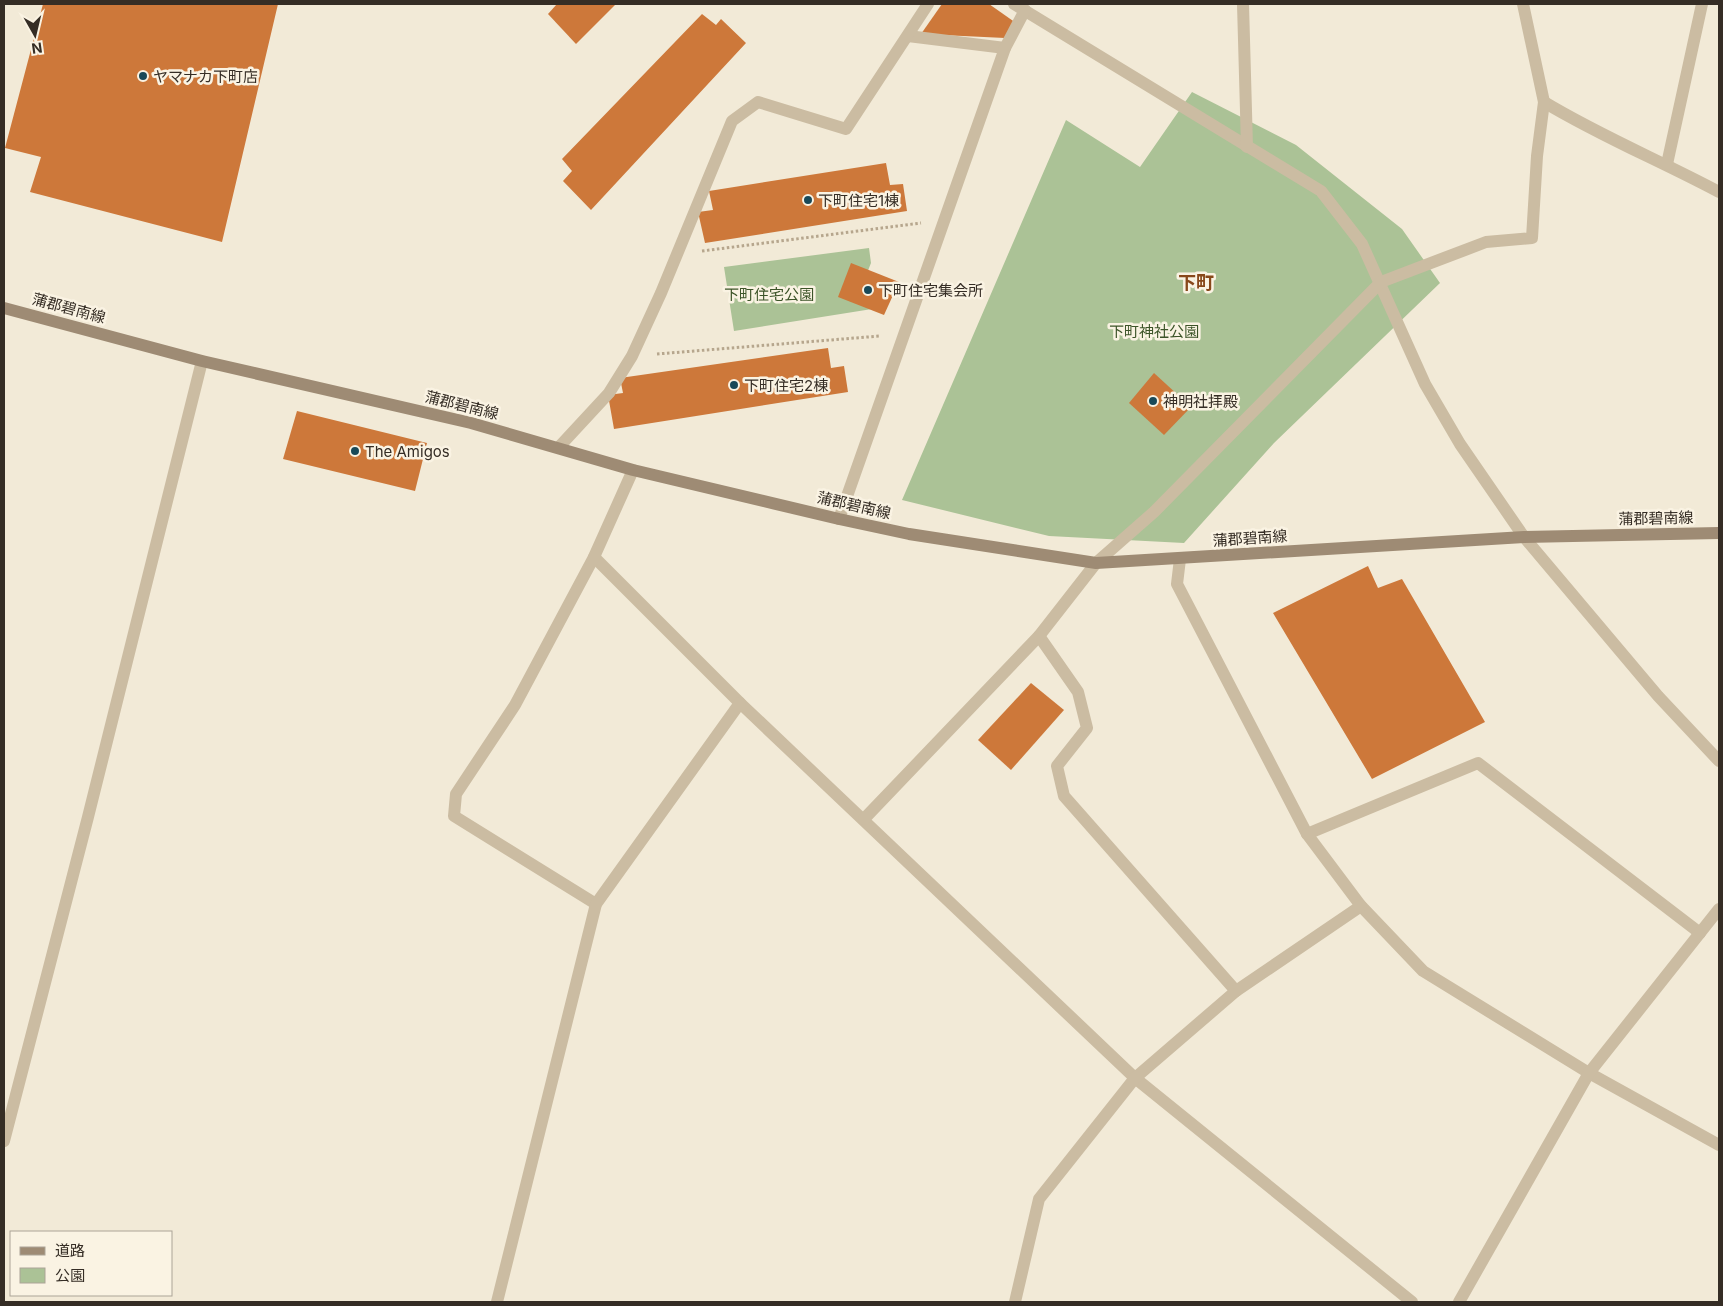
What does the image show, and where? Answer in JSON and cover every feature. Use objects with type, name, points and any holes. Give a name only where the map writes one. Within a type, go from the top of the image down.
[{"type":"main road","name":"蒲郡碧南線","points":[[4,308],[202,361],[471,423],[633,470],[839,519],[909,534],[1096,563],[1524,537],[1719,533]]},
{"type":"street","points":[[559,447],[609,393],[632,356],[732,120],[758,102],[846,129],[928,4]]},
{"type":"street","points":[[1243,4],[1247,148]]},
{"type":"street","points":[[864,819],[1039,636],[1096,563],[1154,512],[1381,282],[1486,242],[1532,238],[1544,102],[1523,4]]},
{"type":"street","points":[[1667,164],[1702,4]]},
{"type":"street","points":[[839,519],[1020,7],[1247,148],[1289,170],[1321,191],[1362,244],[1381,282],[1425,384],[1460,444],[1524,537],[1658,696],[1719,761]]},
{"type":"street","points":[[908,36],[1005,48]]},
{"type":"street","points":[[1544,102],[1579,124],[1667,164],[1719,192]]},
{"type":"street","points":[[4,1141],[202,361]]},
{"type":"street","points":[[596,904],[454,816],[456,794],[515,705],[594,557],[633,470]]},
{"type":"street","points":[[594,557],[740,703],[1135,1078],[1412,1302]]},
{"type":"street","points":[[1180,559],[1177,584],[1307,834],[1361,906],[1423,971],[1589,1073],[1719,1145]]},
{"type":"street","points":[[1039,636],[1078,692],[1087,728],[1057,766],[1064,796],[1236,991]]},
{"type":"street","points":[[497,1302],[596,904],[740,703]]},
{"type":"street","points":[[1307,834],[1478,762],[1700,933]]},
{"type":"street","points":[[1015,1302],[1039,1199],[1135,1078],[1236,991],[1361,906]]},
{"type":"street","points":[[1458,1302],[1589,1073],[1719,909]]},
{"type":"path","points":[[675,254],[944,220]]},
{"type":"path","points":[[632,356],[903,334]]},
{"type":"green space","name":"下町神社公園","points":[[1192,92],[1296,145],[1402,229],[1440,283],[1274,443],[1184,543],[1049,536],[902,500],[1066,120],[1140,167]]},
{"type":"green space","name":"下町住宅公園","points":[[869,248],[871,263],[857,298],[872,309],[734,331],[724,267]]},
{"type":"building","name":"ヤマナカ下町店","points":[[43,4],[278,4],[222,242],[30,192],[41,157],[5,148]]},
{"type":"building","points":[[557,4],[616,4],[576,44],[548,14]]},
{"type":"building","points":[[942,4],[989,4],[1016,23],[1005,38],[921,34]]},
{"type":"building","points":[[702,14],[716,25],[721,19],[746,43],[591,210],[563,181],[572,171],[562,159]]},
{"type":"building","name":"下町住宅1棟","points":[[886,163],[890,185],[903,184],[907,211],[705,243],[698,212],[713,210],[709,191]]},
{"type":"building","name":"下町住宅集会所","points":[[851,263],[899,282],[884,315],[838,297]]},
{"type":"building","name":"下町住宅2棟","points":[[828,348],[831,368],[844,366],[848,392],[614,429],[608,395],[623,393],[620,378]]},
{"type":"building","points":[[1154,373],[1191,407],[1164,435],[1129,403]]},
{"type":"building","name":"The Amigos","points":[[297,411],[427,443],[415,491],[283,459]]},
{"type":"building","points":[[1368,566],[1378,588],[1402,579],[1485,722],[1372,779],[1273,613]]},
{"type":"building","points":[[1031,683],[1064,710],[1011,770],[978,740]]},
{"type":"place","name":"ヤマナカ下町店","points":[[143,76]]},
{"type":"place","name":"下町住宅1棟","points":[[808,200]]},
{"type":"place","name":"下町住宅集会所","points":[[868,290]]},
{"type":"place","name":"下町住宅2棟","points":[[734,385]]},
{"type":"place","name":"神明社拝殿","points":[[1153,401]]},
{"type":"place","name":"The Amigos","points":[[355,451]]},
{"type":"district","name":"下町","points":[[1196,282]]}]
